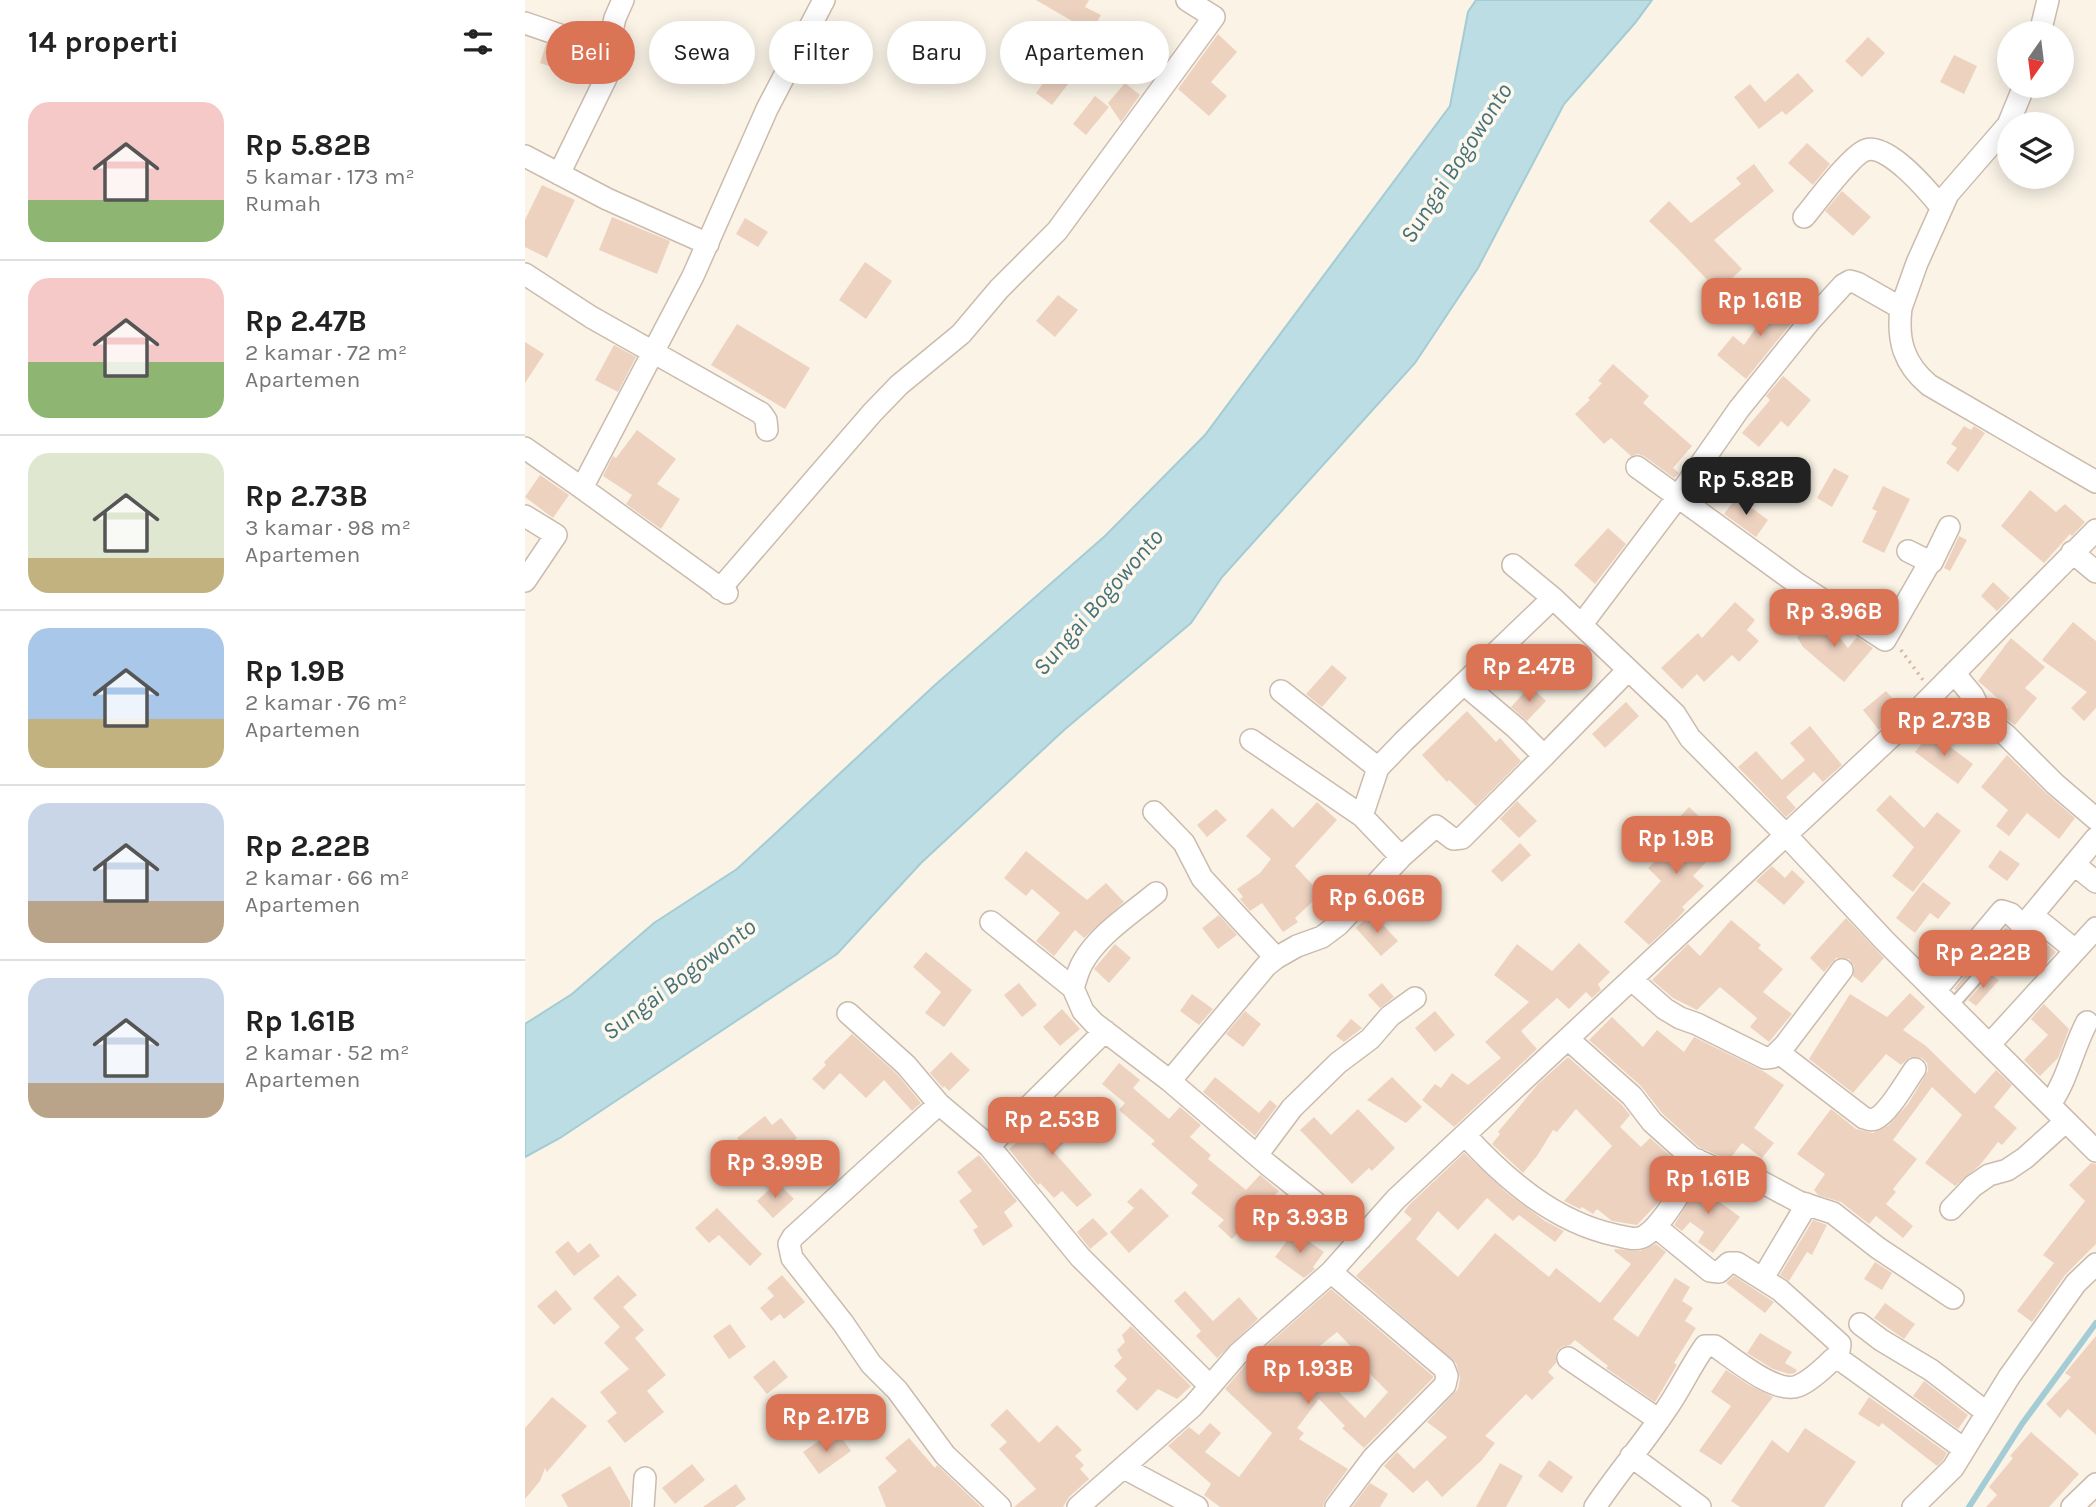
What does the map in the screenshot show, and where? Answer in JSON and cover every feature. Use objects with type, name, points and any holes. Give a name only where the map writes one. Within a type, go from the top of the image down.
[{"type":"street","points":[[614,21],[623,0]]},
{"type":"street","points":[[582,488],[708,244],[767,109],[824,0]]},
{"type":"street","points":[[525,448],[724,591],[871,413],[899,385],[961,334],[999,289],[1057,231],[1214,17],[1187,0]]},
{"type":"street","points":[[2043,21],[2048,0]]},
{"type":"street","points":[[525,23],[546,30]]},
{"type":"street","points":[[559,174],[603,84]]},
{"type":"street","points":[[2019,98],[2008,125],[1998,139],[1953,186],[1941,207],[1901,308],[1900,337],[1906,358],[1915,373],[1929,386],[2096,482]]},
{"type":"street","points":[[1804,217],[1842,172],[1866,149],[1875,149],[1888,156],[1919,180],[1941,207]]},
{"type":"street","points":[[525,156],[607,199],[708,244]]},
{"type":"street","points":[[525,274],[653,353],[761,413],[766,420],[767,430]]},
{"type":"street","points":[[1582,624],[1677,498],[1739,409],[1810,321],[1843,285],[1850,281],[1857,283],[1901,308]]},
{"type":"street","points":[[1637,467],[1833,608],[1885,640],[1932,562],[1949,527]]},
{"type":"street","points":[[525,516],[556,535],[525,581]]},
{"type":"street","points":[[1077,1507],[1193,1406],[1238,1354],[1331,1272],[1397,1199],[1893,735],[2096,530]]},
{"type":"street","points":[[1908,551],[1930,562]]},
{"type":"street","points":[[2072,552],[2096,572]]},
{"type":"street","points":[[1513,565],[1582,624],[1675,715],[1690,738],[1884,940],[2096,1151]]},
{"type":"street","points":[[1362,816],[1378,768],[1553,598]]},
{"type":"street","points":[[1170,1081],[1227,1010],[1276,958],[1297,946],[1322,937],[1338,925],[1401,857],[1436,826],[1453,839],[1462,838],[1628,670]]},
{"type":"street","points":[[1954,673],[1973,696],[1983,718],[2006,735],[2055,784],[2096,818]]},
{"type":"street","points":[[1464,684],[1544,756]]},
{"type":"street","points":[[1281,691],[1378,768]]},
{"type":"street","points":[[1251,740],[1362,816],[1401,857]]},
{"type":"street","points":[[1154,812],[1184,842],[1202,878],[1276,958]]},
{"type":"street","points":[[2027,920],[2096,838]]},
{"type":"street","points":[[2075,865],[2096,882]]},
{"type":"street","points":[[1073,988],[1080,965],[1088,954],[1112,930],[1156,894]]},
{"type":"street","points":[[1935,991],[2002,911],[2027,920],[2075,950]]},
{"type":"street","points":[[991,922],[1073,988],[1083,1011],[1105,1031],[1170,1081],[1361,1239]]},
{"type":"street","points":[[1990,1044],[2096,928]]},
{"type":"street","points":[[1632,979],[1665,1009],[1680,1018],[1765,1058],[1773,1057],[1779,1052],[1842,970]]},
{"type":"street","points":[[1257,1155],[1292,1108],[1338,1063],[1370,1039],[1390,1016],[1415,998]]},
{"type":"street","points":[[848,1013],[906,1065],[939,1104],[989,1146],[1080,1257],[1210,1386]]},
{"type":"street","points":[[2050,1104],[2062,1088],[2076,1042],[2087,1023]]},
{"type":"street","points":[[989,1146],[1105,1031]]},
{"type":"street","points":[[1569,1040],[1632,1096],[1652,1122],[1692,1158],[1737,1181],[1760,1181],[1807,1204],[1833,1213],[1878,1248],[1953,1298]]},
{"type":"street","points":[[1779,1052],[1864,1118],[1871,1120],[1876,1119],[1886,1109],[1915,1069]]},
{"type":"street","points":[[939,1104],[793,1237],[789,1252],[805,1278],[843,1323],[871,1364],[897,1390],[945,1455],[1000,1507]]},
{"type":"street","points":[[1951,1209],[1973,1186],[2025,1158],[2066,1121]]},
{"type":"street","points":[[1465,1135],[1492,1164],[1556,1214],[1592,1230],[1635,1239],[1645,1236],[1655,1227],[1684,1188],[1699,1160]]},
{"type":"street","points":[[1763,1278],[1807,1204]]},
{"type":"street","points":[[1655,1227],[1710,1271],[1719,1272],[1732,1262],[1780,1290],[1839,1344],[1838,1358]]},
{"type":"street","points":[[1913,1507],[1945,1478],[2047,1323],[2076,1283],[2096,1264]]},
{"type":"street","points":[[1331,1272],[1444,1368],[1447,1376],[1445,1385],[1373,1458],[1336,1507]]},
{"type":"street","points":[[1860,1324],[1931,1370],[1986,1412]]},
{"type":"street","points":[[1595,1507],[1659,1420],[1705,1346],[1715,1346],[1782,1387],[1796,1387],[1838,1358]]},
{"type":"street","points":[[1568,1358],[1659,1420]]},
{"type":"street","points":[[1838,1358],[1964,1449]]},
{"type":"street","points":[[1632,1456],[1700,1507]]},
{"type":"street","points":[[1124,1468],[1197,1507]]},
{"type":"street","points":[[643,1507],[645,1478]]},
{"type":"street","points":[[2072,1507],[2096,1484]]},
{"type":"lane","points":[[1951,1007],[2027,920]]},
{"type":"path","points":[[1885,640],[1905,652],[1909,662],[1934,692]]},
{"type":"water","name":"Sungai Bogowonto","points":[[1476,0],[1652,0],[1564,104],[1478,268],[1415,363],[1222,577],[1191,623],[1064,730],[921,863],[837,954],[560,1138],[525,1157],[525,1024],[572,994],[654,923],[737,869],[935,685],[1105,536],[1205,435],[1450,106],[1468,12]]},
{"type":"building","points":[[1036,0],[1089,0],[1085,7],[1101,15],[1097,21],[1072,21]]},
{"type":"building","points":[[1218,34],[1237,52],[1211,82],[1227,96],[1209,116],[1178,89]]},
{"type":"building","points":[[1868,37],[1885,53],[1862,77],[1845,61]]},
{"type":"building","points":[[546,44],[546,65],[540,63]]},
{"type":"building","points":[[1954,55],[1977,66],[1964,94],[1940,82]]},
{"type":"building","points":[[1798,73],[1814,91],[1786,115],[1782,111],[1759,129],[1734,97],[1750,84],[1765,102]]},
{"type":"building","points":[[1043,84],[1068,84],[1052,105],[1036,93]]},
{"type":"building","points":[[1124,84],[1140,95],[1121,122],[1108,103]]},
{"type":"building","points":[[1095,96],[1109,107],[1086,135],[1073,124]]},
{"type":"building","points":[[1807,143],[1830,164],[1813,185],[1788,163]]},
{"type":"building","points":[[1754,164],[1774,191],[1714,240],[1742,269],[1718,291],[1649,221],[1669,201],[1691,223],[1741,184],[1736,178]]},
{"type":"building","points":[[542,185],[575,200],[547,258],[525,247],[525,220]]},
{"type":"building","points":[[1842,191],[1871,217],[1853,236],[1825,211]]},
{"type":"building","points":[[612,217],[670,241],[657,274],[599,250]]},
{"type":"building","points":[[745,218],[768,232],[758,247],[736,234]]},
{"type":"building","points":[[865,262],[892,281],[866,319],[839,300]]},
{"type":"building","points":[[1780,293],[1801,311],[1746,379],[1717,355],[1733,336],[1744,345]]},
{"type":"building","points":[[1058,295],[1078,310],[1055,337],[1036,321]]},
{"type":"building","points":[[737,324],[810,368],[785,409],[711,365]]},
{"type":"building","points":[[525,342],[544,354],[525,383]]},
{"type":"building","points":[[614,345],[636,357],[618,392],[595,380]]},
{"type":"building","points":[[1613,364],[1649,396],[1643,403],[1692,446],[1673,468],[1679,473],[1674,478],[1644,456],[1631,456],[1611,438],[1604,444],[1575,414],[1590,400],[1588,398],[1602,383],[1598,381]]},
{"type":"building","points":[[1783,376],[1811,400],[1788,427],[1781,421],[1759,447],[1742,433],[1770,400],[1766,396]]},
{"type":"building","points":[[1964,426],[1971,430],[1974,426],[1985,433],[1958,472],[1946,463],[1957,448],[1951,444]]},
{"type":"building","points":[[637,430],[676,459],[657,484],[680,499],[661,529],[626,504],[632,495],[603,476],[613,456],[616,458]]},
{"type":"building","points":[[1834,468],[1849,476],[1832,507],[1817,498]]},
{"type":"building","points":[[540,475],[569,495],[553,518],[525,497]]},
{"type":"building","points":[[1883,486],[1910,499],[1884,553],[1862,542],[1877,511],[1872,509]]},
{"type":"building","points":[[2030,490],[2056,512],[2065,504],[2085,522],[2072,536],[2070,534],[2044,563],[2001,526]]},
{"type":"building","points":[[1737,497],[1768,520],[1756,537],[1724,514]]},
{"type":"building","points":[[1608,528],[1626,544],[1595,584],[1574,565]]},
{"type":"building","points":[[1959,536],[1967,540],[1950,571],[1944,568]]},
{"type":"building","points":[[1993,582],[2010,598],[1997,611],[1981,596]]},
{"type":"building","points":[[1735,602],[1755,620],[1747,630],[1759,641],[1739,662],[1732,655],[1704,682],[1697,674],[1682,689],[1661,668],[1698,633],[1702,638]]},
{"type":"building","points":[[1823,617],[1848,648],[1857,637],[1873,648],[1844,682],[1803,647],[1797,637]]},
{"type":"building","points":[[2073,622],[2096,641],[2096,708],[2084,721],[2071,708],[2087,692],[2042,660]]},
{"type":"building","points":[[2011,638],[2045,667],[2025,688],[2037,698],[2015,725],[2001,715],[2008,707],[1978,681]]},
{"type":"building","points":[[1332,665],[1347,678],[1322,707],[1306,694]]},
{"type":"building","points":[[1530,686],[1546,701],[1527,721],[1511,707]]},
{"type":"building","points":[[1886,691],[1901,708],[1879,730],[1863,710]]},
{"type":"building","points":[[1626,702],[1639,716],[1605,748],[1592,734]]},
{"type":"building","points":[[1467,711],[1496,742],[1500,738],[1521,761],[1476,806],[1449,780],[1447,782],[1422,755]]},
{"type":"building","points":[[1810,726],[1842,765],[1823,782],[1814,772],[1786,797],[1796,808],[1786,817],[1738,767],[1756,751],[1782,780],[1805,760],[1790,743]]},
{"type":"building","points":[[1933,729],[1933,734],[1973,764],[1958,784],[1915,752]]},
{"type":"building","points":[[2007,755],[2075,818],[2059,839],[2027,813],[2009,836],[1996,826],[2008,810],[1981,787]]},
{"type":"building","points":[[1890,795],[1924,828],[1937,812],[1961,831],[1913,892],[1892,876],[1914,847],[1876,810]]},
{"type":"building","points":[[1517,801],[1537,821],[1519,838],[1500,819]]},
{"type":"building","points":[[1317,802],[1337,820],[1295,866],[1321,894],[1295,918],[1298,922],[1283,932],[1262,903],[1250,911],[1240,899],[1243,897],[1237,889],[1260,873],[1271,859],[1246,836],[1272,808],[1293,828]]},
{"type":"building","points":[[1689,807],[1726,841],[1693,876],[1704,886],[1682,907],[1685,910],[1675,921],[1649,945],[1624,922],[1661,881],[1648,868],[1676,841],[1666,832]]},
{"type":"building","points":[[1216,809],[1227,820],[1207,837],[1197,825]]},
{"type":"building","points":[[1520,843],[1531,855],[1502,882],[1491,871]]},
{"type":"building","points":[[2000,850],[2020,864],[2007,881],[1988,867]]},
{"type":"building","points":[[1026,851],[1087,900],[1106,883],[1124,902],[1084,938],[1075,930],[1054,956],[1036,941],[1060,913],[1032,889],[1026,896],[1004,878]]},
{"type":"building","points":[[1772,866],[1785,878],[1792,870],[1805,882],[1784,905],[1756,881]]},
{"type":"building","points":[[1923,882],[1951,903],[1938,919],[1930,913],[1915,933],[1896,918]]},
{"type":"building","points":[[1372,913],[1398,941],[1381,956],[1356,928]]},
{"type":"building","points":[[1219,915],[1237,935],[1218,949],[1202,928]]},
{"type":"building","points":[[1846,918],[1884,958],[1862,983],[1853,976],[1854,966],[1849,959],[1836,958],[1824,972],[1810,958]]},
{"type":"building","points":[[1731,920],[1761,945],[1758,948],[1783,969],[1763,992],[1792,1014],[1769,1042],[1750,1027],[1757,1018],[1720,987],[1697,1010],[1673,998],[1652,980],[1688,944],[1700,956]]},
{"type":"building","points":[[2006,927],[2009,930],[1956,990],[1954,989]]},
{"type":"building","points":[[2041,939],[2056,952],[2042,967],[2027,952]]},
{"type":"building","points":[[1579,943],[1610,972],[1598,984],[1601,990],[1592,998],[1586,992],[1569,1009],[1557,998],[1521,1031],[1537,1049],[1454,1127],[1422,1100],[1435,1084],[1441,1088],[1452,1073],[1468,1085],[1501,1058],[1485,1042],[1529,1002],[1494,975],[1517,944],[1552,971]]},
{"type":"building","points":[[1115,944],[1131,958],[1109,983],[1094,969]]},
{"type":"building","points":[[926,952],[972,990],[944,1027],[925,1013],[941,992],[913,967]]},
{"type":"building","points":[[1991,974],[1999,980],[1976,1006],[1968,1000]]},
{"type":"building","points":[[1019,983],[1037,1005],[1022,1017],[1004,995]]},
{"type":"building","points":[[1382,983],[1394,997],[1380,1008],[1368,995]]},
{"type":"building","points":[[1910,993],[1925,1007],[1903,1030],[1926,1046],[1975,1094],[1996,1070],[2012,1085],[1994,1107],[2017,1128],[2002,1145],[1998,1142],[1980,1165],[1955,1186],[1925,1163],[1962,1115],[1932,1087],[1893,1140],[1917,1159],[1893,1189],[1896,1192],[1886,1204],[1913,1226],[1903,1238],[1876,1216],[1869,1224],[1841,1202],[1818,1195],[1814,1190],[1825,1174],[1797,1154],[1831,1109],[1856,1129],[1873,1133],[1889,1125],[1908,1104],[1928,1071],[1927,1063],[1922,1058],[1910,1057],[1901,1065],[1886,1054],[1853,1093],[1809,1059],[1850,994],[1887,1017]]},
{"type":"building","points":[[1192,994],[1213,1009],[1199,1025],[1180,1011]]},
{"type":"building","points":[[2044,1004],[2069,1029],[2058,1058],[2040,1076],[2024,1060],[2048,1035],[2031,1019]]},
{"type":"building","points":[[1062,1009],[1080,1029],[1060,1046],[1043,1027]]},
{"type":"building","points":[[1245,1011],[1261,1024],[1243,1047],[1226,1034]]},
{"type":"building","points":[[1435,1011],[1455,1035],[1435,1052],[1415,1028]]},
{"type":"building","points":[[1612,1017],[1643,1047],[1657,1030],[1684,1052],[1694,1037],[1763,1071],[1784,1085],[1754,1128],[1774,1143],[1762,1158],[1742,1143],[1729,1160],[1699,1147],[1662,1113],[1641,1086],[1589,1040]]},
{"type":"building","points":[[1351,1019],[1362,1028],[1344,1042],[1336,1036]]},
{"type":"building","points":[[852,1034],[897,1074],[921,1103],[912,1111],[884,1080],[866,1098],[840,1073],[824,1090],[812,1079],[826,1065],[824,1062]]},
{"type":"building","points":[[951,1052],[970,1070],[949,1091],[930,1073]]},
{"type":"building","points":[[1568,1057],[1630,1115],[1620,1127],[1641,1147],[1650,1138],[1681,1165],[1657,1204],[1637,1225],[1612,1221],[1597,1209],[1593,1214],[1564,1201],[1612,1146],[1576,1109],[1557,1132],[1553,1130],[1523,1173],[1492,1144],[1500,1134],[1498,1132],[1538,1084]]},
{"type":"building","points":[[1119,1063],[1140,1080],[1133,1088],[1169,1119],[1180,1107],[1201,1125],[1190,1137],[1211,1155],[1208,1159],[1246,1190],[1260,1175],[1279,1191],[1232,1239],[1218,1226],[1224,1220],[1191,1193],[1198,1185],[1151,1144],[1155,1141],[1119,1110],[1125,1103],[1102,1084]]},
{"type":"building","points":[[1215,1077],[1259,1113],[1270,1100],[1277,1106],[1255,1136],[1203,1092]]},
{"type":"building","points":[[1392,1077],[1422,1107],[1406,1123],[1367,1100]]},
{"type":"building","points":[[1071,1106],[1086,1123],[1054,1152],[1092,1195],[1077,1207],[1062,1191],[1054,1198],[1040,1183],[1038,1185],[1009,1149],[1033,1128],[1038,1134]]},
{"type":"building","points":[[1358,1109],[1395,1148],[1372,1171],[1369,1168],[1352,1184],[1300,1130],[1314,1117],[1331,1135]]},
{"type":"building","points":[[765,1116],[772,1125],[781,1118],[797,1138],[760,1167],[737,1138]]},
{"type":"building","points":[[1464,1153],[1507,1193],[1545,1221],[1564,1231],[1555,1242],[1519,1215],[1513,1221],[1487,1198],[1458,1230],[1438,1211],[1416,1239],[1458,1277],[1495,1233],[1549,1277],[1556,1268],[1600,1303],[1631,1264],[1614,1251],[1615,1249],[1640,1251],[1656,1244],[1666,1252],[1613,1319],[1638,1337],[1675,1278],[1690,1287],[1682,1301],[1693,1308],[1685,1321],[1696,1328],[1674,1363],[1677,1365],[1655,1402],[1606,1368],[1608,1366],[1575,1340],[1562,1347],[1557,1351],[1556,1363],[1548,1372],[1554,1378],[1532,1400],[1526,1394],[1485,1436],[1495,1443],[1482,1460],[1442,1497],[1427,1480],[1413,1493],[1384,1466],[1397,1452],[1414,1469],[1447,1437],[1427,1422],[1458,1389],[1460,1378],[1456,1363],[1356,1276],[1412,1219],[1404,1212],[1409,1205]]},
{"type":"building","points":[[979,1155],[1017,1201],[1004,1212],[1013,1226],[983,1246],[973,1230],[978,1227],[959,1201],[972,1191],[957,1172]]},
{"type":"building","points":[[2091,1163],[2096,1164],[2096,1244],[2065,1275],[2032,1322],[2017,1311],[2054,1263],[2043,1255],[2085,1201],[2069,1185]]},
{"type":"building","points":[[1704,1177],[1717,1183],[1709,1194],[1740,1217],[1713,1253],[1698,1242],[1704,1232],[1690,1222],[1682,1231],[1674,1225]]},
{"type":"building","points":[[777,1182],[794,1199],[773,1218],[757,1201]]},
{"type":"building","points":[[1141,1188],[1169,1216],[1129,1253],[1110,1232],[1134,1208],[1127,1202]]},
{"type":"building","points":[[717,1208],[762,1254],[750,1266],[719,1235],[709,1243],[695,1228]]},
{"type":"building","points":[[1093,1218],[1108,1234],[1090,1249],[1077,1232]]},
{"type":"building","points":[[1813,1220],[1827,1225],[1812,1255],[1807,1252],[1789,1281],[1780,1275]]},
{"type":"building","points":[[1294,1231],[1324,1252],[1313,1267],[1315,1269],[1304,1278],[1275,1257]]},
{"type":"building","points":[[568,1241],[578,1253],[590,1243],[600,1256],[574,1276],[555,1252]]},
{"type":"building","points":[[1875,1262],[1892,1273],[1882,1290],[1864,1279]]},
{"type":"building","points":[[618,1275],[637,1295],[623,1307],[644,1330],[635,1338],[666,1375],[647,1391],[664,1412],[625,1443],[607,1421],[617,1413],[600,1392],[629,1369],[604,1343],[620,1327],[593,1298]]},
{"type":"building","points":[[782,1275],[805,1302],[784,1319],[780,1314],[771,1321],[760,1308],[774,1296],[767,1288]]},
{"type":"building","points":[[1734,1276],[1774,1302],[1765,1313],[1726,1283]]},
{"type":"building","points":[[1331,1289],[1433,1378],[1364,1448],[1342,1428],[1345,1426],[1319,1399],[1297,1428],[1304,1433],[1299,1439],[1348,1469],[1323,1507],[1220,1507],[1204,1495],[1211,1484],[1168,1446],[1189,1427],[1199,1435],[1210,1423],[1221,1433],[1205,1452],[1239,1477],[1272,1433],[1225,1389],[1247,1363]],"holes":[[[1337,1332],[1363,1359],[1359,1363],[1388,1392],[1365,1418],[1328,1381],[1317,1391],[1295,1372],[1316,1349]]]},
{"type":"building","points":[[556,1290],[572,1309],[554,1325],[537,1306]]},
{"type":"building","points":[[1185,1291],[1213,1321],[1239,1297],[1258,1319],[1217,1358],[1196,1336],[1201,1331],[1174,1301]]},
{"type":"building","points":[[1885,1303],[1915,1324],[1904,1339],[1874,1318]]},
{"type":"building","points":[[730,1324],[746,1347],[729,1359],[713,1336]]},
{"type":"building","points":[[1131,1326],[1191,1386],[1177,1399],[1158,1389],[1137,1411],[1116,1391],[1127,1379],[1114,1366],[1122,1358],[1117,1350],[1125,1342],[1122,1335]]},
{"type":"building","points":[[1760,1333],[1792,1352],[1785,1363],[1797,1370],[1795,1373],[1773,1369],[1747,1353]]},
{"type":"building","points":[[2096,1336],[2096,1435],[2068,1409],[2060,1418],[2046,1404],[2071,1377],[2065,1373]]},
{"type":"building","points":[[774,1360],[788,1377],[767,1394],[753,1377]]},
{"type":"building","points":[[1726,1370],[1773,1397],[1721,1465],[1699,1451],[1731,1406],[1711,1392]]},
{"type":"building","points":[[1924,1381],[1968,1415],[1958,1429],[1913,1396]]},
{"type":"building","points":[[552,1397],[587,1426],[547,1472],[545,1468],[540,1481],[525,1499],[525,1428]]},
{"type":"building","points":[[1869,1397],[1947,1453],[1943,1460],[1937,1466],[1882,1423],[1879,1427],[1858,1414]]},
{"type":"building","points":[[1007,1409],[1039,1443],[1057,1425],[1082,1450],[1075,1456],[1084,1465],[1080,1469],[1089,1479],[1069,1497],[1063,1507],[1014,1507],[1036,1489],[999,1449],[1007,1442],[990,1425]]},
{"type":"building","points":[[1805,1428],[1856,1462],[1824,1507],[1740,1507],[1731,1501],[1772,1440],[1788,1453]]},
{"type":"building","points":[[2031,1432],[2079,1474],[2049,1507],[1986,1507],[1997,1495],[1989,1487],[2013,1458],[2010,1456]]},
{"type":"building","points":[[841,1437],[851,1451],[819,1474],[803,1452],[823,1438],[828,1445]]},
{"type":"building","points":[[909,1438],[935,1468],[937,1465],[981,1507],[886,1507],[878,1487],[897,1471],[885,1458]]},
{"type":"building","points":[[1549,1460],[1573,1477],[1562,1493],[1538,1476]]},
{"type":"building","points":[[1500,1463],[1523,1476],[1506,1507],[1476,1507]]},
{"type":"building","points":[[692,1464],[705,1480],[675,1504],[662,1488]]},
{"type":"building","points":[[610,1466],[630,1501],[630,1507],[568,1507],[561,1495]]},
{"type":"building","points":[[1370,1483],[1388,1494],[1380,1507],[1352,1507]]},
{"type":"building","points":[[736,1484],[746,1499],[735,1507],[703,1507]]},
{"type":"waterway","points":[[1969,1507],[2022,1424],[2096,1323]]}]
